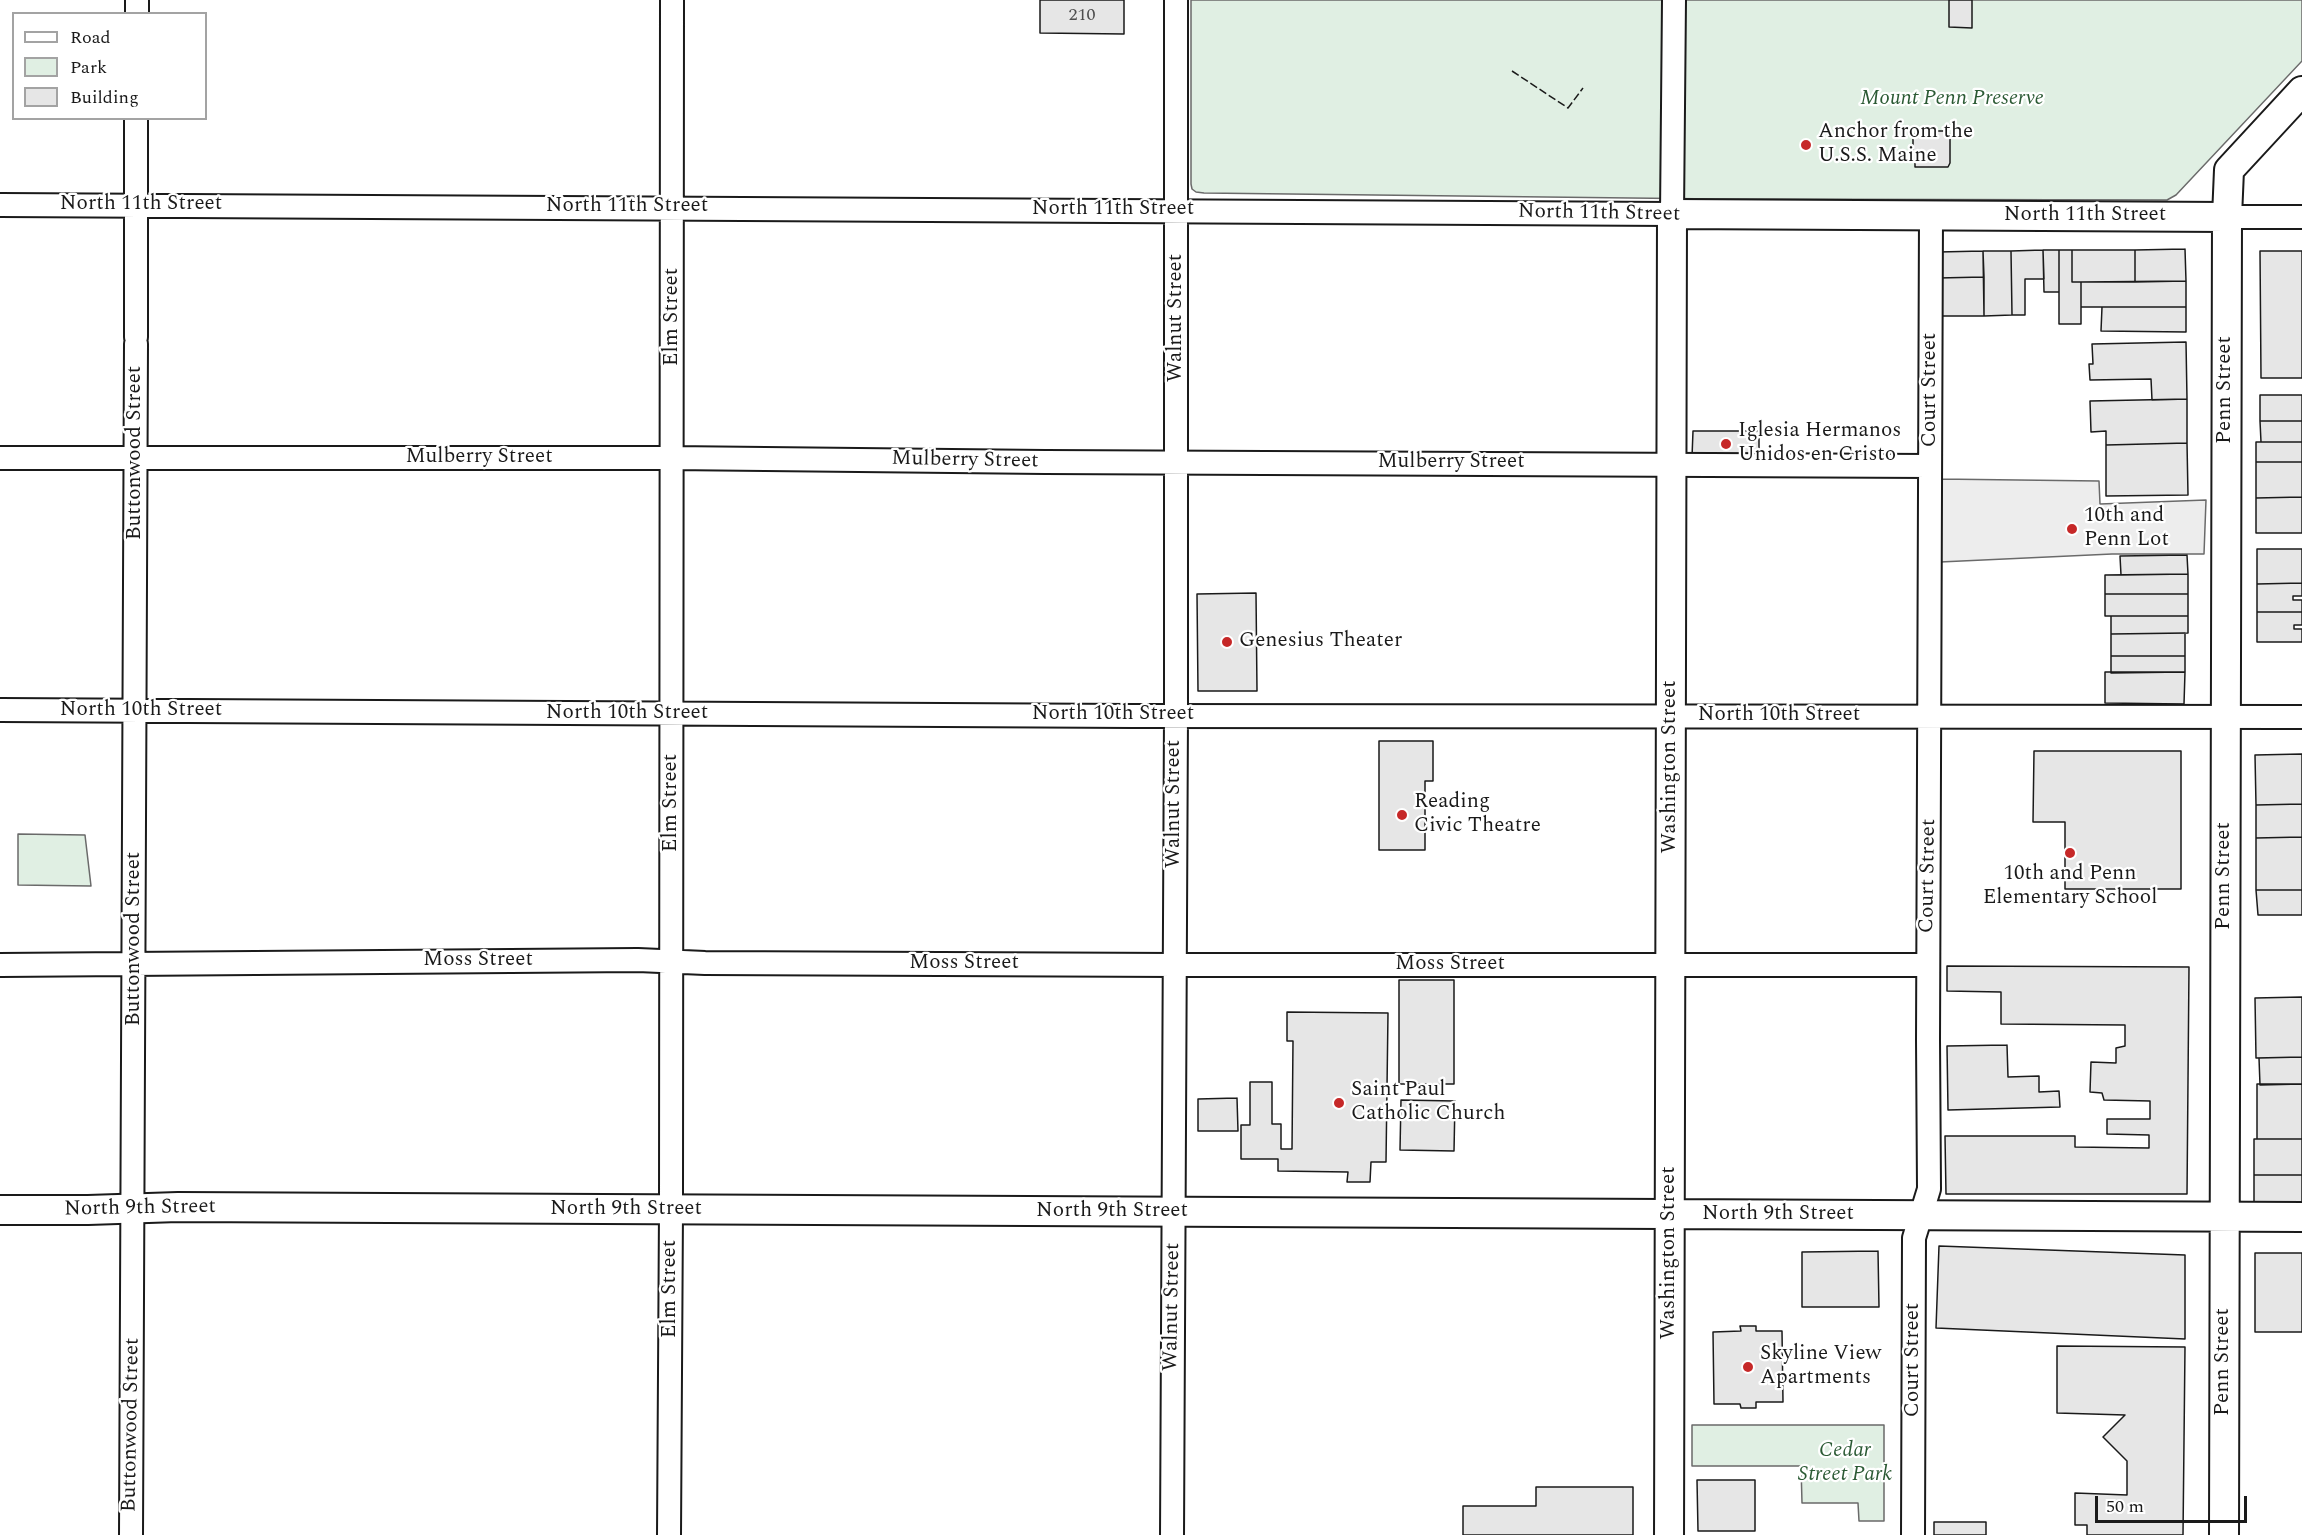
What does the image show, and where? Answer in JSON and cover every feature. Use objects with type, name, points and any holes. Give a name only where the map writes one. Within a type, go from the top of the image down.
[{"type":"main road","name":"Penn Street","points":[[2224,1535],[2227,217],[2229,170],[2302,91]]},
{"type":"main road","name":"North 11th Street","points":[[1672,214],[2227,217]]},
{"type":"main road","name":"Washington Street","points":[[1669,1535],[1672,214]]},
{"type":"main road","name":"North 9th Street","points":[[0,1210],[178,1207],[2302,1217]]},
{"type":"street","name":"Elm Street","points":[[669,1535],[672,962],[672,0]]},
{"type":"street","name":"Walnut Street","points":[[1172,1535],[1177,463],[1176,0]]},
{"type":"street","name":"Washington Street","points":[[1672,214],[1674,0]]},
{"type":"street","name":"Buttonwood Street","points":[[131,1535],[135,964],[136,120]]},
{"type":"street","name":"North 11th Street","points":[[0,205],[1672,214]]},
{"type":"street","name":"Court Street","points":[[1913,1535],[1914,1238],[1929,1189],[1931,216]]},
{"type":"street","points":[[2227,217],[2302,218]]},
{"type":"street","name":"Mulberry Street","points":[[0,458],[672,458],[1930,466]]},
{"type":"street","name":"North 10th Street","points":[[0,711],[2302,717]]},
{"type":"street","name":"Moss Street","points":[[0,965],[672,962],[1928,965]]},
{"type":"green space","name":"Mount Penn Preserve","points":[[1191,0],[2302,0],[2302,61],[2176,195],[2167,200],[1716,199],[1204,193],[1196,192],[1192,189],[1191,184]]},
{"type":"green space","points":[[18,834],[85,835],[91,886],[18,885]]},
{"type":"green space","name":"Cedar Street Park","points":[[1692,1425],[1884,1425],[1884,1521],[1859,1521],[1858,1503],[1802,1503],[1801,1466],[1692,1466]]},
{"type":"shaded area","name":"10th and Penn Lot","points":[[1938,479],[2099,481],[2100,504],[2206,500],[2204,554],[2112,554],[1940,562]]},
{"type":"building","points":[[1040,0],[1124,0],[1124,34],[1040,33]]},
{"type":"building","points":[[1949,0],[1972,0],[1972,28],[1949,27]]},
{"type":"building","points":[[1935,131],[1945,131],[1945,134],[1950,134],[1948,167],[1915,167],[1913,134],[1935,134]]},
{"type":"building","points":[[2185,249],[2186,281],[2135,282],[2135,250]]},
{"type":"building","points":[[2043,250],[2059,250],[2059,292],[2044,292]]},
{"type":"building","points":[[2043,250],[2044,279],[2025,279],[2025,315],[2012,315],[2011,251]]},
{"type":"building","points":[[2059,250],[2072,250],[2072,282],[2081,282],[2081,324],[2059,324]]},
{"type":"building","points":[[2072,250],[2135,250],[2135,282],[2072,282]]},
{"type":"building","points":[[1983,251],[1984,277],[1938,278],[1938,252]]},
{"type":"building","points":[[1983,251],[2011,251],[2012,315],[1984,316]]},
{"type":"building","points":[[2260,251],[2302,251],[2302,378],[2261,378]]},
{"type":"building","points":[[1984,277],[1984,316],[1938,316],[1938,278]]},
{"type":"building","points":[[2186,281],[2186,307],[2081,307],[2081,282]]},
{"type":"building","points":[[2102,307],[2186,307],[2186,332],[2101,331]]},
{"type":"building","points":[[2186,342],[2187,399],[2152,400],[2151,379],[2090,380],[2089,364],[2093,364],[2092,344]]},
{"type":"building","points":[[2260,395],[2302,395],[2302,421],[2260,421]]},
{"type":"building","points":[[2187,399],[2187,443],[2106,445],[2106,431],[2091,432],[2090,401]]},
{"type":"building","points":[[2260,421],[2302,421],[2302,442],[2261,442]]},
{"type":"building","name":"Iglesia Hermanos Unidos en Cristo","points":[[1693,431],[1759,431],[1759,457],[1692,457]]},
{"type":"building","points":[[2256,442],[2302,442],[2302,462],[2256,462]]},
{"type":"building","points":[[2187,443],[2188,495],[2106,496],[2106,445]]},
{"type":"building","points":[[2256,462],[2302,462],[2302,497],[2256,498]]},
{"type":"building","points":[[2302,497],[2302,533],[2256,533],[2256,498]]},
{"type":"building","points":[[2257,549],[2302,549],[2302,583],[2257,584]]},
{"type":"building","points":[[2187,555],[2188,574],[2121,575],[2120,556]]},
{"type":"building","points":[[2188,574],[2188,594],[2105,594],[2105,575]]},
{"type":"building","points":[[2302,583],[2302,596],[2293,596],[2293,600],[2302,600],[2302,612],[2257,612],[2257,584]]},
{"type":"building","name":"Genesius Theater","points":[[1256,593],[1257,691],[1198,691],[1197,594]]},
{"type":"building","points":[[2105,594],[2188,594],[2188,616],[2105,616]]},
{"type":"building","points":[[2257,612],[2302,612],[2302,625],[2294,625],[2294,629],[2302,629],[2302,642],[2257,642]]},
{"type":"building","points":[[2111,616],[2188,616],[2188,633],[2111,634]]},
{"type":"building","points":[[2185,633],[2185,656],[2111,656],[2111,634]]},
{"type":"building","points":[[2111,656],[2185,656],[2185,672],[2111,673]]},
{"type":"building","points":[[2105,672],[2185,672],[2184,704],[2105,703]]},
{"type":"building","name":"Reading Civic Theatre","points":[[1379,741],[1433,741],[1433,781],[1425,781],[1425,850],[1379,850]]},
{"type":"building","points":[[2034,751],[2181,751],[2181,889],[2065,889],[2065,822],[2033,822]]},
{"type":"building","points":[[2302,754],[2302,804],[2256,805],[2255,755]]},
{"type":"building","points":[[2302,804],[2302,837],[2256,838],[2256,805]]},
{"type":"building","points":[[2302,837],[2302,890],[2256,890],[2256,838]]},
{"type":"building","points":[[2256,890],[2302,890],[2302,915],[2258,915]]},
{"type":"building","points":[[1947,966],[2189,967],[2187,1194],[1946,1194],[1945,1136],[2075,1136],[2075,1147],[2149,1148],[2149,1135],[2107,1134],[2107,1119],[2150,1119],[2150,1101],[2104,1100],[2102,1093],[2090,1092],[2091,1062],[2116,1063],[2116,1048],[2125,1046],[2125,1025],[2001,1024],[2001,992],[1947,991]]},
{"type":"building","points":[[1399,980],[1454,980],[1454,1084],[1399,1084]]},
{"type":"building","points":[[2302,997],[2302,1057],[2256,1058],[2255,998]]},
{"type":"building","name":"Saint Paul Catholic Church","points":[[1287,1012],[1388,1013],[1386,1162],[1371,1162],[1370,1182],[1347,1182],[1348,1172],[1278,1171],[1278,1159],[1241,1159],[1241,1125],[1250,1125],[1250,1082],[1272,1082],[1272,1124],[1281,1124],[1281,1149],[1292,1149],[1293,1041],[1287,1041]]},
{"type":"building","points":[[2007,1045],[2008,1077],[2039,1076],[2039,1092],[2059,1091],[2060,1107],[1948,1110],[1947,1046]]},
{"type":"building","points":[[2302,1057],[2302,1084],[2260,1085],[2259,1058]]},
{"type":"building","points":[[2257,1084],[2302,1084],[2302,1139],[2257,1139]]},
{"type":"building","points":[[1237,1098],[1238,1131],[1198,1131],[1198,1099]]},
{"type":"building","points":[[1401,1100],[1455,1101],[1454,1151],[1400,1150]]},
{"type":"building","points":[[2254,1139],[2302,1139],[2302,1175],[2254,1175]]},
{"type":"building","points":[[2254,1175],[2302,1175],[2302,1202],[2254,1202]]},
{"type":"building","points":[[1939,1246],[2185,1255],[2185,1339],[1936,1328]]},
{"type":"building","points":[[1878,1251],[1879,1307],[1802,1307],[1802,1252]]},
{"type":"building","points":[[2255,1253],[2302,1253],[2302,1332],[2255,1332]]},
{"type":"building","name":"Skyline View Apartments","points":[[1740,1326],[1756,1326],[1756,1331],[1782,1331],[1783,1402],[1756,1402],[1756,1408],[1741,1408],[1740,1404],[1714,1404],[1713,1332],[1741,1331]]},
{"type":"building","points":[[2057,1346],[2185,1347],[2183,1535],[2087,1535],[2087,1525],[2075,1525],[2075,1493],[2127,1495],[2127,1461],[2103,1437],[2125,1415],[2057,1413]]},
{"type":"building","points":[[1697,1480],[1755,1480],[1755,1531],[1698,1531]]},
{"type":"building","points":[[1536,1487],[1633,1487],[1633,1535],[1463,1535],[1463,1506],[1536,1506]]},
{"type":"building","points":[[1934,1522],[1986,1522],[1986,1535],[1934,1535]]},
{"type":"fence","points":[[1512,71],[1568,108],[1583,88]]},
{"type":"place","name":"Anchor from the U.S.S. Maine","points":[[1806,145]]},
{"type":"place","name":"Iglesia Hermanos Unidos en Cristo","points":[[1726,444]]},
{"type":"place","name":"10th and Penn Lot","points":[[2072,529]]},
{"type":"place","name":"Genesius Theater","points":[[1227,642]]},
{"type":"place","name":"Reading Civic Theatre","points":[[1402,815]]},
{"type":"place","name":"10th and Penn Elementary School","points":[[2070,853]]},
{"type":"place","name":"Saint Paul Catholic Church","points":[[1339,1103]]},
{"type":"place","name":"Skyline View Apartments","points":[[1748,1367]]}]
